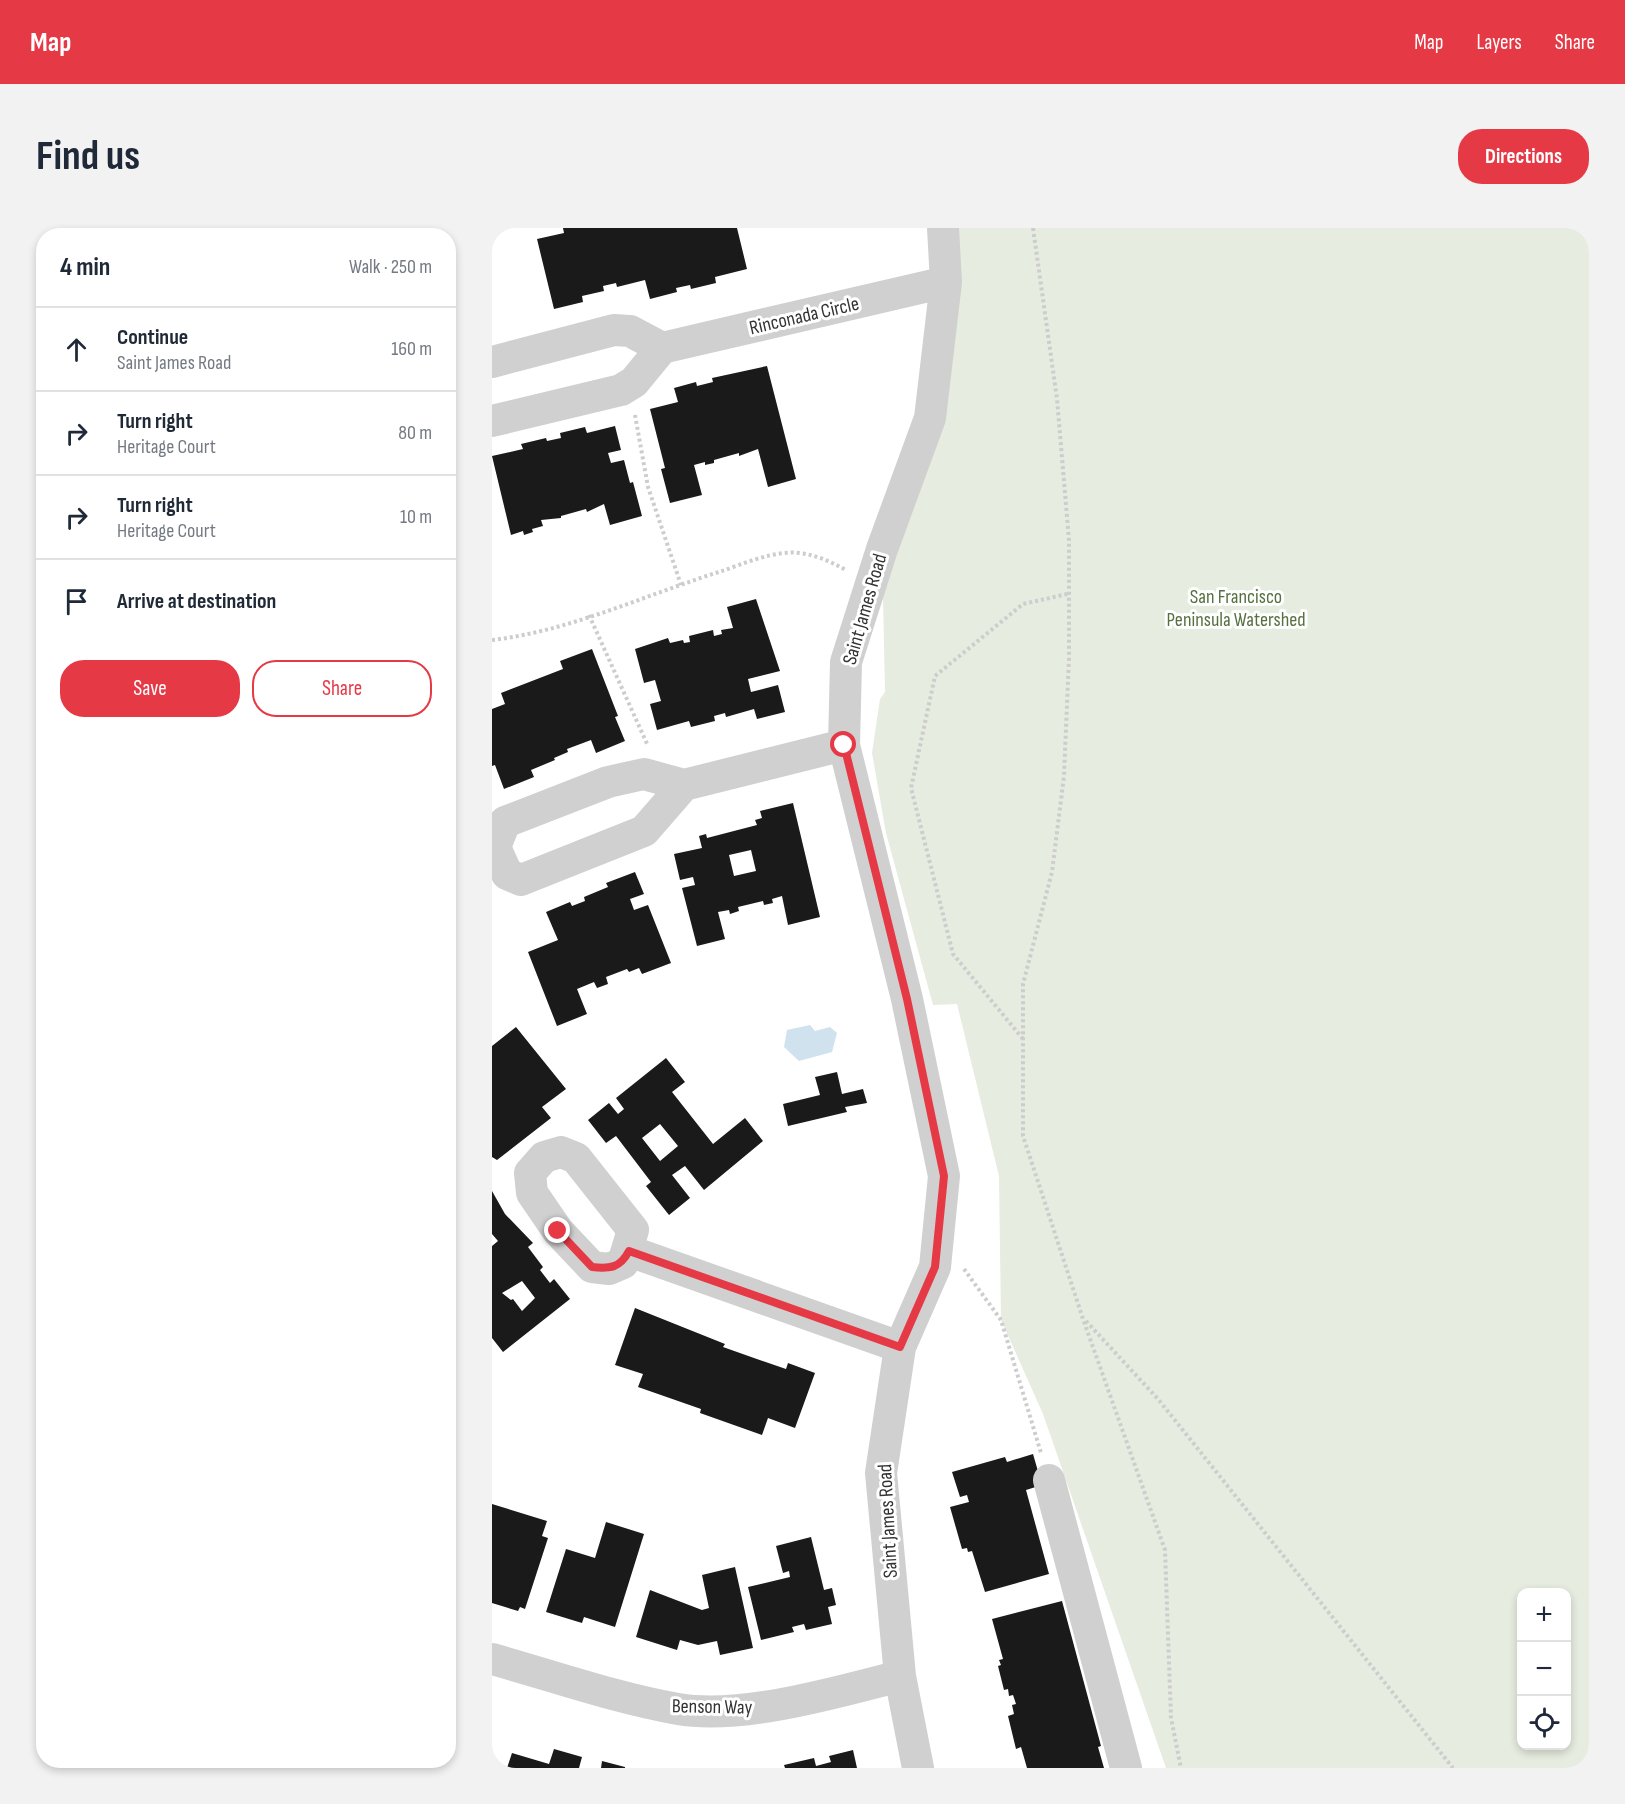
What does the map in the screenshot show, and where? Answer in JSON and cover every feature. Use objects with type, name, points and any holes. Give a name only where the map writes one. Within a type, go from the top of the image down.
[{"type":"street","name":"Saint James Road","points":[[918,1768],[900,1676],[881,1473],[900,1347],[935,1267],[944,1176],[907,999],[844,745],[846,662],[882,549],[930,418],[946,282],[943,228]]},
{"type":"street","name":"Rinconada Circle","points":[[662,348],[946,282]]},
{"type":"street","points":[[492,362],[614,330],[630,331],[662,348],[634,382],[621,390],[492,420]]},
{"type":"street","points":[[672,782],[644,831],[521,880],[507,874],[495,847],[505,822],[608,782],[644,774],[672,782],[844,745]]},
{"type":"street","points":[[629,1251],[900,1347]]},
{"type":"street","points":[[1049,1480],[1126,1768]]},
{"type":"street","name":"Benson Way","points":[[492,1659],[680,1710],[729,1710],[782,1704],[900,1676]]},
{"type":"path","points":[[1033,228],[1057,399],[1069,540],[1067,594],[1069,658],[1064,776],[1052,872],[1023,984],[1023,1136],[1083,1318],[1165,1550],[1171,1718],[1181,1768]]},
{"type":"path","points":[[634,382],[636,426],[648,487],[681,585]]},
{"type":"path","points":[[492,640],[515,638],[761,559],[797,553],[822,558],[850,571]]},
{"type":"path","points":[[1023,1040],[953,954],[911,788],[935,676],[1023,604],[1067,594]]},
{"type":"path","points":[[589,615],[637,717],[672,782]]},
{"type":"path","points":[[962,1260],[964,1271],[1000,1320],[1049,1480]]},
{"type":"path","points":[[1083,1318],[1158,1399],[1454,1768]]},
{"type":"green space","name":"San Francisco Peninsula Watershed","points":[[943,228],[1589,228],[1589,1768],[1166,1768],[1043,1414],[1001,1320],[999,1176],[957,1004],[933,1005],[886,833],[872,753],[880,699],[885,692],[882,549],[930,418]]},
{"type":"water","points":[[810,1025],[815,1031],[830,1027],[837,1033],[832,1052],[799,1061],[784,1047],[787,1030]]},
{"type":"building","points":[[563,228],[737,228],[747,269],[715,277],[716,283],[691,289],[690,285],[676,288],[677,292],[650,299],[645,280],[617,287],[616,283],[603,286],[604,291],[582,296],[583,302],[554,309],[537,239],[564,233]]},
{"type":"building","points":[[767,366],[796,479],[768,487],[758,449],[739,456],[739,453],[714,460],[714,463],[705,465],[705,462],[694,465],[702,495],[670,503],[661,469],[665,468],[650,409],[678,402],[674,388],[696,382],[697,386],[713,382],[712,378]]},
{"type":"building","points":[[615,426],[621,450],[608,453],[611,463],[624,460],[630,483],[633,482],[642,516],[610,525],[604,504],[587,512],[586,509],[561,516],[561,518],[541,520],[543,526],[532,529],[533,532],[524,535],[523,531],[511,535],[492,456],[523,449],[521,444],[546,438],[547,441],[561,438],[560,433],[585,427],[587,433]]},
{"type":"building","points":[[756,599],[780,671],[748,679],[751,692],[778,685],[785,712],[757,719],[754,709],[726,717],[725,713],[714,716],[715,721],[691,727],[689,721],[657,730],[650,704],[661,701],[655,680],[644,683],[635,649],[668,638],[670,643],[683,640],[684,643],[690,642],[689,636],[713,630],[714,636],[722,634],[721,630],[733,628],[727,607]]},
{"type":"building","points":[[592,649],[618,716],[615,717],[625,741],[596,753],[591,740],[567,749],[568,752],[554,758],[555,760],[531,770],[534,777],[504,789],[495,765],[492,766],[492,709],[505,704],[501,693],[563,669],[560,661]]},
{"type":"building","points":[[793,803],[820,917],[788,925],[782,896],[772,899],[773,903],[764,905],[763,901],[738,907],[739,911],[730,914],[729,910],[718,912],[725,939],[697,946],[682,888],[695,885],[693,877],[680,880],[674,854],[702,848],[699,836],[706,834],[707,838],[757,825],[755,820],[762,818],[760,811]],"holes":[[[751,850],[756,871],[734,876],[729,855]]]},
{"type":"building","points":[[635,872],[644,894],[630,899],[634,910],[648,905],[671,963],[642,974],[639,968],[629,972],[627,969],[606,977],[608,984],[597,988],[594,982],[577,989],[587,1014],[557,1026],[528,952],[558,940],[546,912],[570,902],[572,906],[585,901],[584,897],[608,887],[606,883]]},
{"type":"building","points":[[516,1027],[566,1089],[542,1107],[551,1118],[497,1160],[492,1157],[492,1046]]},
{"type":"building","points":[[666,1058],[685,1082],[672,1092],[713,1144],[745,1118],[763,1141],[704,1190],[685,1166],[672,1175],[690,1198],[669,1215],[646,1186],[651,1182],[616,1136],[606,1143],[588,1120],[609,1103],[618,1114],[624,1109],[616,1098]],"holes":[[[660,1124],[678,1146],[660,1161],[642,1138]]]},
{"type":"building","points":[[837,1072],[842,1094],[863,1089],[867,1103],[845,1107],[847,1112],[788,1126],[783,1104],[820,1095],[815,1077]]},
{"type":"building","points":[[492,1191],[505,1214],[533,1243],[528,1247],[543,1267],[540,1270],[550,1283],[554,1279],[570,1299],[503,1352],[492,1338],[492,1246],[498,1241],[492,1234]],"holes":[[[522,1281],[535,1298],[522,1311],[513,1299],[511,1300],[502,1293]]]},
{"type":"building","points":[[635,1308],[725,1344],[723,1347],[786,1369],[788,1363],[815,1373],[795,1428],[768,1418],[762,1435],[700,1413],[701,1409],[638,1387],[643,1374],[615,1365]]},
{"type":"building","points":[[1033,1454],[1042,1485],[1026,1490],[1049,1574],[985,1592],[972,1551],[968,1552],[967,1548],[962,1549],[950,1507],[969,1502],[967,1495],[960,1497],[952,1472],[1005,1457],[1007,1462]]},
{"type":"building","points":[[492,1504],[547,1521],[542,1536],[548,1538],[525,1609],[520,1607],[518,1611],[492,1603]]},
{"type":"building","points":[[606,1522],[644,1534],[615,1627],[584,1617],[582,1623],[546,1612],[566,1549],[595,1558]]},
{"type":"building","points":[[811,1537],[824,1590],[832,1588],[836,1605],[828,1607],[832,1624],[806,1630],[804,1624],[792,1627],[794,1632],[761,1640],[748,1587],[790,1577],[789,1571],[783,1573],[776,1546]]},
{"type":"building","points":[[735,1567],[753,1648],[720,1655],[717,1641],[698,1645],[680,1640],[677,1650],[636,1637],[650,1590],[702,1610],[709,1608],[702,1575]]},
{"type":"building","points":[[1062,1601],[1101,1746],[1098,1747],[1104,1768],[1027,1768],[1021,1747],[1016,1749],[1008,1716],[1014,1714],[1012,1705],[1016,1704],[1013,1695],[1009,1696],[1008,1689],[1004,1690],[998,1666],[1001,1665],[999,1660],[1003,1659],[992,1619]]},
{"type":"building","points":[[554,1749],[582,1757],[579,1768],[507,1768],[512,1753],[549,1764]]},
{"type":"building","points":[[853,1750],[857,1768],[785,1768],[784,1765],[814,1758],[816,1766],[831,1762],[829,1756]]},
{"type":"building","points":[[602,1761],[625,1767],[625,1768],[601,1768]]},
{"type":"route","points":[[558,1231],[592,1267],[609,1269],[623,1263],[629,1251],[900,1347],[935,1267],[944,1176],[907,999],[844,745]]}]
